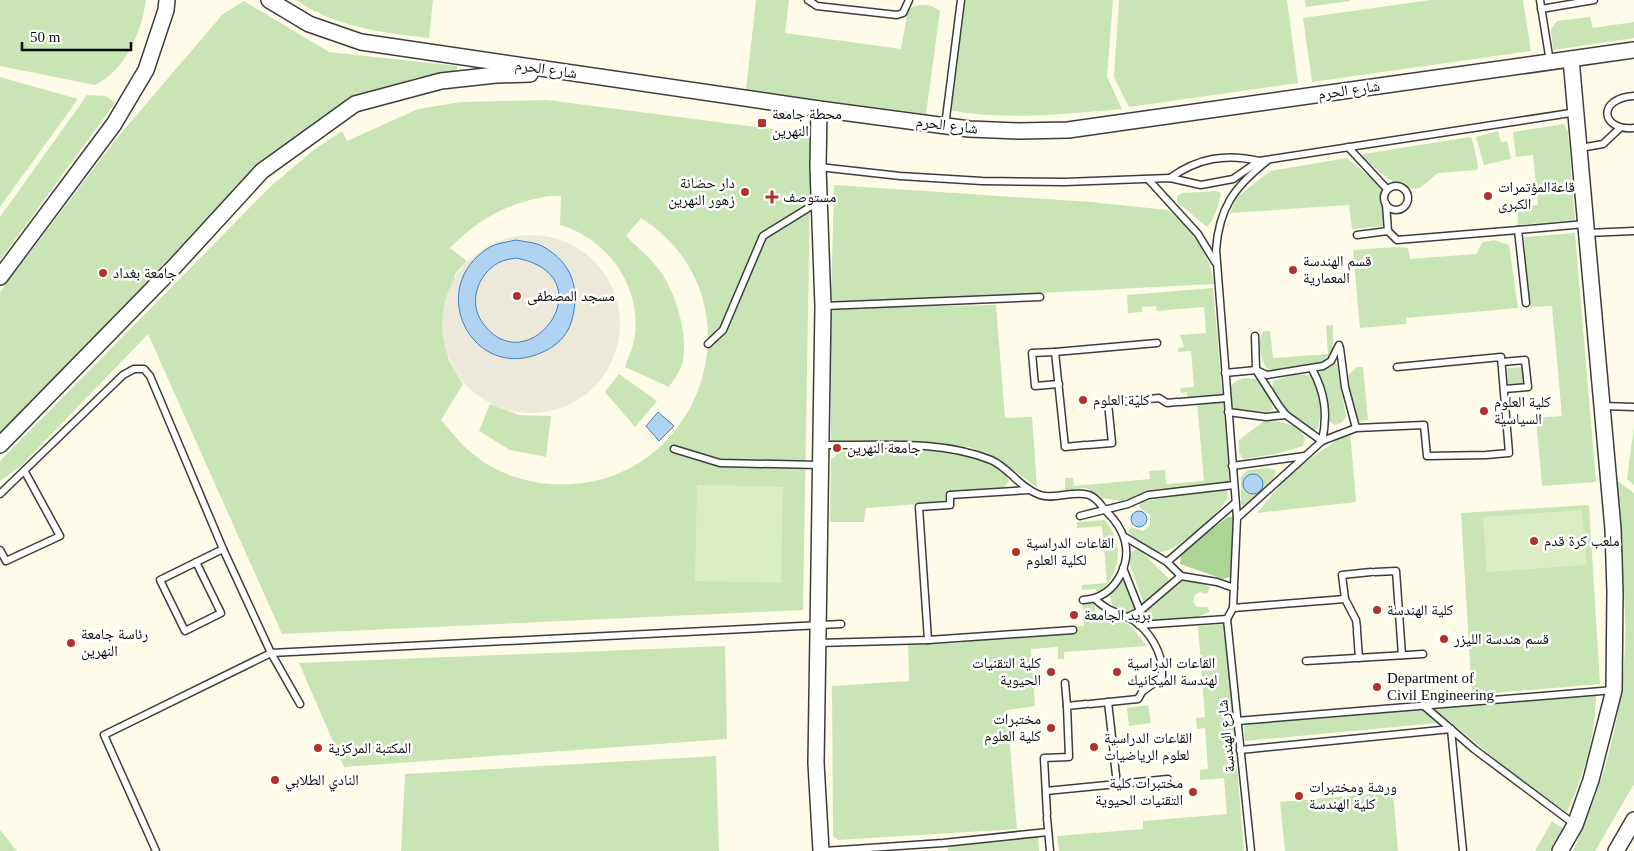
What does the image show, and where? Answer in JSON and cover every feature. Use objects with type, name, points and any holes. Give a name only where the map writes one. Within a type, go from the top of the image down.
[{"type":"street","points":[[0,278],[114,124],[146,70],[166,10],[167,0]]},
{"type":"street","name":"شارع الحرم","points":[[270,0],[309,24],[361,42],[819,109],[994,131],[1068,130],[1634,50]]},
{"type":"street","points":[[1560,851],[1575,825],[1598,758],[1614,690],[1615,560],[1571,59]]},
{"type":"street","points":[[0,445],[174,267],[262,171],[355,104],[440,82],[496,75],[574,73]]},
{"type":"street","points":[[819,109],[818,167],[822,306],[816,763],[822,851]]},
{"type":"street","points":[[1616,851],[1634,820]]},
{"type":"lane","points":[[808,0],[817,6],[897,15],[903,13],[909,0]]},
{"type":"lane","points":[[945,126],[962,0]]},
{"type":"lane","points":[[1540,0],[1550,62]]},
{"type":"lane","points":[[1541,9],[1594,0]]},
{"type":"lane","points":[[1634,96],[1621,96],[1613,100],[1608,109],[1609,118],[1615,126],[1634,128]]},
{"type":"lane","points":[[1170,178],[1193,164],[1206,160],[1232,156],[1259,161],[1269,160],[1577,112]]},
{"type":"lane","points":[[1580,148],[1603,144],[1620,128]]},
{"type":"lane","points":[[1348,147],[1387,189]]},
{"type":"lane","points":[[1139,625],[1227,619],[1233,608],[1237,518],[1216,250],[1217,232],[1226,206],[1240,184],[1269,160]]},
{"type":"lane","points":[[818,167],[900,176],[982,181],[1065,182],[1170,178],[1185,183],[1217,183],[1247,171],[1259,161]]},
{"type":"lane","points":[[1148,179],[1198,234],[1210,251],[1218,268]]},
{"type":"lane","points":[[1386,204],[1397,210],[1404,206],[1408,199],[1406,191],[1399,186],[1387,189]]},
{"type":"lane","points":[[1387,189],[1384,198],[1388,232],[1397,240],[1518,230],[1587,229],[1634,231]]},
{"type":"lane","points":[[708,344],[723,330],[763,236],[819,202]]},
{"type":"lane","points":[[1518,230],[1526,303]]},
{"type":"lane","points":[[1357,235],[1388,232]]},
{"type":"lane","points":[[822,306],[1040,297]]},
{"type":"lane","points":[[1255,336],[1256,370],[1286,415],[1322,440]]},
{"type":"lane","points":[[1059,384],[1034,386],[1032,353],[1157,343]]},
{"type":"lane","points":[[1226,373],[1256,370],[1267,375],[1312,369],[1323,366],[1331,360],[1340,345],[1345,387],[1356,428]]},
{"type":"lane","points":[[1055,352],[1065,447],[1112,443],[1108,403],[1160,398],[1167,403],[1227,398]]},
{"type":"lane","points":[[1237,518],[1322,440],[1356,428],[1424,425],[1428,456],[1510,453],[1501,357],[1397,367]]},
{"type":"lane","points":[[1502,362],[1525,360],[1528,387],[1504,389]]},
{"type":"lane","points":[[0,494],[124,375],[134,368],[144,369],[150,376],[223,549],[270,652],[300,704]]},
{"type":"lane","points":[[1312,369],[1324,396],[1326,411],[1322,440]]},
{"type":"lane","points":[[1602,406],[1634,408]]},
{"type":"lane","points":[[1228,412],[1266,417],[1286,415]]},
{"type":"lane","points":[[820,445],[960,449],[993,460],[1029,490],[1041,496],[1089,495],[1096,498],[1104,509],[1117,521],[1125,537],[1126,553],[1123,568],[1114,584],[1095,599],[1082,600]]},
{"type":"lane","points":[[674,449],[720,463],[820,464]]},
{"type":"lane","points":[[1232,466],[1304,456]]},
{"type":"lane","points":[[0,550],[6,561],[60,536],[25,472]]},
{"type":"lane","points":[[1080,516],[1096,514],[1104,509],[1128,504],[1148,495],[1234,485]]},
{"type":"lane","points":[[928,640],[919,508],[950,505],[950,495],[1029,490]]},
{"type":"lane","points":[[1167,562],[1235,503]]},
{"type":"lane","points":[[1125,537],[1167,562],[1181,576],[1217,582],[1234,588]]},
{"type":"lane","points":[[196,562],[221,613],[185,631],[160,580],[196,562],[223,549]]},
{"type":"lane","points":[[1123,568],[1140,611]]},
{"type":"lane","points":[[1359,658],[1356,620],[1344,600],[1342,575],[1373,572],[1396,571],[1402,655]]},
{"type":"lane","points":[[1128,618],[1140,611],[1181,576]]},
{"type":"lane","points":[[1067,706],[1138,699],[1142,692],[1162,677],[1162,667],[1155,644],[1139,625],[1106,609],[1095,599]]},
{"type":"lane","points":[[1233,608],[1344,600]]},
{"type":"lane","name":"شارع الهندسة","points":[[1227,619],[1251,851]]},
{"type":"lane","points":[[156,851],[104,735],[270,652],[840,624]]},
{"type":"lane","points":[[818,644],[928,640],[1073,630]]},
{"type":"lane","points":[[1306,661],[1424,654]]},
{"type":"lane","points":[[1050,851],[1044,758],[1069,757],[1065,683]]},
{"type":"lane","points":[[1237,720],[1614,690]]},
{"type":"lane","points":[[1108,702],[1117,784]]},
{"type":"lane","points":[[1423,705],[1575,825]]},
{"type":"lane","points":[[1240,750],[1451,729]]},
{"type":"lane","points":[[1451,729],[1463,851]]},
{"type":"lane","points":[[1046,791],[1168,779]]},
{"type":"lane","points":[[822,851],[943,843],[1048,832]]},
{"type":"green space","points":[[0,0],[146,0],[136,38],[130,49],[115,70],[95,85],[0,66]]},
{"type":"green space","points":[[296,0],[433,0],[429,38],[394,34],[343,23],[327,17]]},
{"type":"green space","points":[[756,0],[789,0],[785,33],[901,49],[908,10],[924,5],[936,8],[940,11],[926,114],[746,90]]},
{"type":"green space","points":[[964,0],[1113,0],[1107,77],[1122,109],[1013,116],[948,110]]},
{"type":"green space","points":[[1119,0],[1287,0],[1298,83],[1129,107],[1114,77]]},
{"type":"green space","points":[[1305,0],[1350,0],[1350,1],[1306,7]]},
{"type":"green space","points":[[1430,0],[1523,0],[1531,51],[1312,82],[1303,18]]},
{"type":"green space","points":[[244,1],[329,52],[457,66],[457,72],[415,78],[346,103],[267,160],[0,433],[0,292],[116,139],[223,14]]},
{"type":"green space","points":[[1590,17],[1593,28],[1634,22],[1634,38],[1553,50],[1551,29],[1557,21]]},
{"type":"green space","points":[[0,77],[78,99],[0,207]]},
{"type":"green space","points":[[87,95],[106,96],[115,103],[0,260],[0,217]]},
{"type":"green space","points":[[547,100],[811,134],[803,610],[282,634],[148,334],[20,467],[0,481],[0,461],[271,186],[315,149],[342,131],[347,141],[418,109],[461,102]],"holes":[[[561,196],[560,225],[578,232],[594,242],[608,255],[620,271],[629,288],[634,306],[636,325],[633,345],[625,367],[669,387],[680,370],[684,356],[684,343],[679,314],[669,287],[656,266],[626,236],[641,218],[680,253],[702,295],[708,340],[700,385],[679,426],[646,458],[603,479],[551,484],[509,475],[489,466],[464,446],[441,420],[463,384],[448,359],[455,274],[467,261],[450,248],[472,228],[495,213],[534,199]]]},
{"type":"green space","points":[[1564,124],[1568,132],[1575,220],[1518,225],[1517,207],[1538,205],[1533,155],[1516,157],[1513,132]]},
{"type":"green space","points":[[1498,131],[1501,142],[1507,141],[1511,159],[1484,165],[1476,137]]},
{"type":"green space","points":[[1470,137],[1478,165],[1477,170],[1438,173],[1420,188],[1404,187],[1397,184],[1363,158],[1363,154]]},
{"type":"green space","points":[[1347,158],[1380,186],[1384,226],[1352,229],[1349,205],[1230,213],[1236,198],[1270,171]]},
{"type":"green space","points":[[834,185],[1091,202],[1168,210],[1185,225],[1198,243],[1212,273],[1214,284],[943,298],[831,301]]},
{"type":"green space","points":[[1216,191],[1221,193],[1219,202],[1207,227],[1177,202],[1177,196],[1182,193]]},
{"type":"green space","points":[[1575,233],[1596,482],[1542,486],[1536,418],[1562,416],[1552,306],[1530,307],[1524,237]]},
{"type":"green space","points":[[1494,240],[1509,245],[1518,308],[1406,318],[1406,324],[1360,328],[1353,250],[1408,248],[1410,259],[1476,254],[1483,242]]},
{"type":"green space","points":[[1213,288],[1230,483],[1146,490],[1138,496],[1121,501],[1102,498],[1086,488],[1065,490],[1065,478],[1073,478],[1074,486],[1150,479],[1149,471],[1165,470],[1166,484],[1204,481],[1197,402],[1188,400],[1187,392],[1181,393],[1180,388],[1194,387],[1191,351],[1178,352],[1178,348],[1184,347],[1180,335],[1206,333],[1204,307],[1157,311],[1156,306],[1142,307],[1142,312],[1128,313],[1127,295]]},
{"type":"green space","points":[[996,305],[1005,418],[1032,417],[1037,487],[1013,470],[970,447],[831,441],[831,312],[835,308]]},
{"type":"green space","points":[[1333,325],[1333,351],[1329,359],[1291,369],[1267,369],[1260,350],[1260,340],[1263,331],[1270,331],[1273,358],[1328,354],[1326,326]]},
{"type":"green space","points":[[1337,364],[1346,417],[1341,423],[1334,425],[1328,420],[1324,389],[1318,374],[1325,367]]},
{"type":"green space","points":[[1357,367],[1363,367],[1368,420],[1359,422],[1346,377]]},
{"type":"green space","points":[[1522,367],[1523,383],[1508,384],[1507,368]]},
{"type":"green space","points":[[619,374],[657,401],[635,427],[605,392]]},
{"type":"green space","points":[[1293,375],[1310,375],[1316,386],[1320,401],[1320,416],[1317,429],[1314,430],[1308,427],[1294,416],[1275,395],[1273,381]]},
{"type":"green space","points":[[1244,378],[1257,379],[1271,400],[1273,409],[1270,412],[1235,409],[1228,402],[1231,386],[1236,381]]},
{"type":"green space","points":[[490,404],[519,415],[551,416],[546,457],[510,450],[479,431]]},
{"type":"green space","points":[[1264,421],[1281,422],[1298,429],[1305,438],[1303,446],[1276,454],[1243,459],[1239,452],[1239,440]]},
{"type":"green space","points":[[1634,426],[1634,485],[1627,479]]},
{"type":"green space","points":[[1350,431],[1356,502],[1257,513],[1292,471]]},
{"type":"green space","points":[[940,450],[958,453],[989,464],[998,469],[1009,481],[1004,487],[945,493],[945,502],[866,508],[864,522],[830,522],[831,459],[842,451]]},
{"type":"green space","points":[[1267,468],[1275,470],[1273,480],[1259,497],[1244,507],[1241,504],[1241,477],[1248,470]]},
{"type":"green space","points":[[1615,479],[1634,493],[1634,784],[1595,851],[1573,851],[1596,795],[1605,766],[1619,707],[1623,677],[1625,646],[1624,599]]},
{"type":"green space","points":[[697,485],[783,487],[781,583],[695,581]]},
{"type":"green space","points":[[1225,488],[1228,496],[1223,506],[1206,523],[1174,547],[1164,551],[1153,551],[1141,544],[1128,532],[1131,527],[1143,531],[1150,525],[1150,515],[1140,508],[1139,502]]},
{"type":"green space","points":[[1589,505],[1600,684],[1472,695],[1461,513]]},
{"type":"green space","name":"ملعب كرة قدم","points":[[1582,510],[1586,565],[1487,572],[1483,517]]},
{"type":"green space","points":[[1228,517],[1232,517],[1235,526],[1230,577],[1223,579],[1180,564],[1182,550]]},
{"type":"green space","points":[[1105,520],[1116,539],[1118,559],[1111,578],[1105,587],[1097,594],[1096,589],[1082,590],[1082,585],[1107,583],[1102,526],[1077,528],[1077,522]]},
{"type":"green space","points":[[1134,550],[1140,550],[1169,579],[1165,586],[1144,604],[1130,565],[1129,554]]},
{"type":"green space","points":[[1124,580],[1135,608],[1133,612],[1127,615],[1113,608],[1110,595],[1113,589]]},
{"type":"green space","points":[[1180,580],[1196,581],[1210,587],[1207,594],[1200,592],[1195,595],[1193,602],[1197,607],[1207,607],[1210,612],[1191,619],[1139,623],[1137,614]]},
{"type":"green space","points":[[1094,601],[1096,614],[1119,619],[1126,623],[1132,627],[1146,646],[1064,652],[1064,659],[1058,659],[1058,647],[1031,649],[1035,706],[1007,710],[1017,829],[838,840],[833,836],[832,686],[909,681],[908,644],[962,643],[962,634],[1084,626],[1082,602]]},
{"type":"green space","points":[[1225,624],[1244,851],[1059,851],[1057,836],[1143,829],[1143,821],[1227,814],[1224,778],[1200,780],[1200,770],[1208,769],[1205,728],[1197,729],[1196,718],[1205,717],[1198,626]]},
{"type":"green space","points":[[725,646],[727,739],[344,767],[299,663]]},
{"type":"green space","points":[[1596,694],[1594,725],[1588,754],[1567,812],[1530,787],[1433,708]]},
{"type":"green space","points":[[1148,705],[1151,723],[1129,726],[1127,708]]},
{"type":"green space","points":[[1422,708],[1437,723],[1245,741],[1244,724]]},
{"type":"green space","points":[[716,756],[719,851],[401,851],[405,774]]},
{"type":"green space","points":[[1393,792],[1398,851],[1285,851],[1280,802]]},
{"type":"green space","points":[[1552,821],[1563,828],[1550,851],[1535,851]]},
{"type":"green space","points":[[0,830],[17,851],[0,851]]},
{"type":"green space","points":[[1038,836],[1039,851],[948,851],[947,846]]},
{"type":"shaded area","points":[[540,235],[565,241],[573,245],[588,255],[600,267],[614,290],[619,307],[619,341],[614,358],[600,381],[588,393],[565,407],[548,412],[522,413],[497,407],[489,403],[474,393],[462,381],[448,358],[443,341],[442,315],[448,290],[452,282],[462,267],[474,255],[497,241],[514,236]]},
{"type":"water","points":[[516,240],[539,245],[553,253],[561,261],[572,278],[575,299],[571,323],[560,341],[543,352],[518,359],[496,355],[478,344],[465,327],[459,307],[460,285],[470,264],[490,247]],"holes":[[[516,258],[543,269],[557,285],[558,303],[551,321],[537,335],[520,342],[500,339],[482,322],[478,314],[476,297],[480,281],[491,268],[509,259]]]},
{"type":"water","points":[[658,412],[674,426],[659,441],[646,426]]},
{"type":"water","points":[[1253,474],[1260,477],[1263,484],[1260,491],[1253,494],[1246,491],[1243,484],[1246,477]]},
{"type":"water","points":[[1136,511],[1142,511],[1147,516],[1145,525],[1136,527],[1131,522],[1131,516]]},
{"type":"place","name":"محطة جامعة النهرين","points":[[762,123]]},
{"type":"place","name":"دار حضانة زهور النهرين","points":[[745,192]]},
{"type":"place","name":"قاعةالمؤتمرات الكبرى","points":[[1488,196]]},
{"type":"place","name":"مستوصف","points":[[772,197]]},
{"type":"place","name":"قسم الهندسة المعمارية","points":[[1293,270]]},
{"type":"place","name":"جامعة بغداد","points":[[103,273]]},
{"type":"place","name":"مسجد المصطفى","points":[[517,296]]},
{"type":"place","name":"كلية العلوم","points":[[1083,400]]},
{"type":"place","name":"كلية العلوم السياسية","points":[[1484,411]]},
{"type":"place","name":"جامعة النهرين","points":[[837,448]]},
{"type":"place","name":"ملعب كرة قدم","points":[[1534,541]]},
{"type":"place","name":"القاعات الدراسية لكلية العلوم","points":[[1016,552]]},
{"type":"place","name":"كلية الهندسة","points":[[1377,610]]},
{"type":"place","name":"بريد الجامعة","points":[[1074,615]]},
{"type":"place","name":"قسم هندسة الليزر","points":[[1444,639]]},
{"type":"place","name":"رئاسة جامعة النهرين","points":[[71,643]]},
{"type":"place","name":"كلية التقنيات الحيوية","points":[[1051,672]]},
{"type":"place","name":"القاعات الدراسية لهندسة الميكانيك","points":[[1117,672]]},
{"type":"place","name":"Department of Civil Engineering","points":[[1377,687]]},
{"type":"place","name":"مختبرات كلية العلوم","points":[[1051,728]]},
{"type":"place","name":"القاعات الدراسية لعلوم الرياضيات","points":[[1094,747]]},
{"type":"place","name":"المكتبة المركزية","points":[[318,748]]},
{"type":"place","name":"النادي الطلابي","points":[[275,780]]},
{"type":"place","name":"مختبرات كلية التقنيات الحيوية","points":[[1193,792]]},
{"type":"place","name":"ورشة ومختبرات كلية الهندسة","points":[[1299,796]]}]
